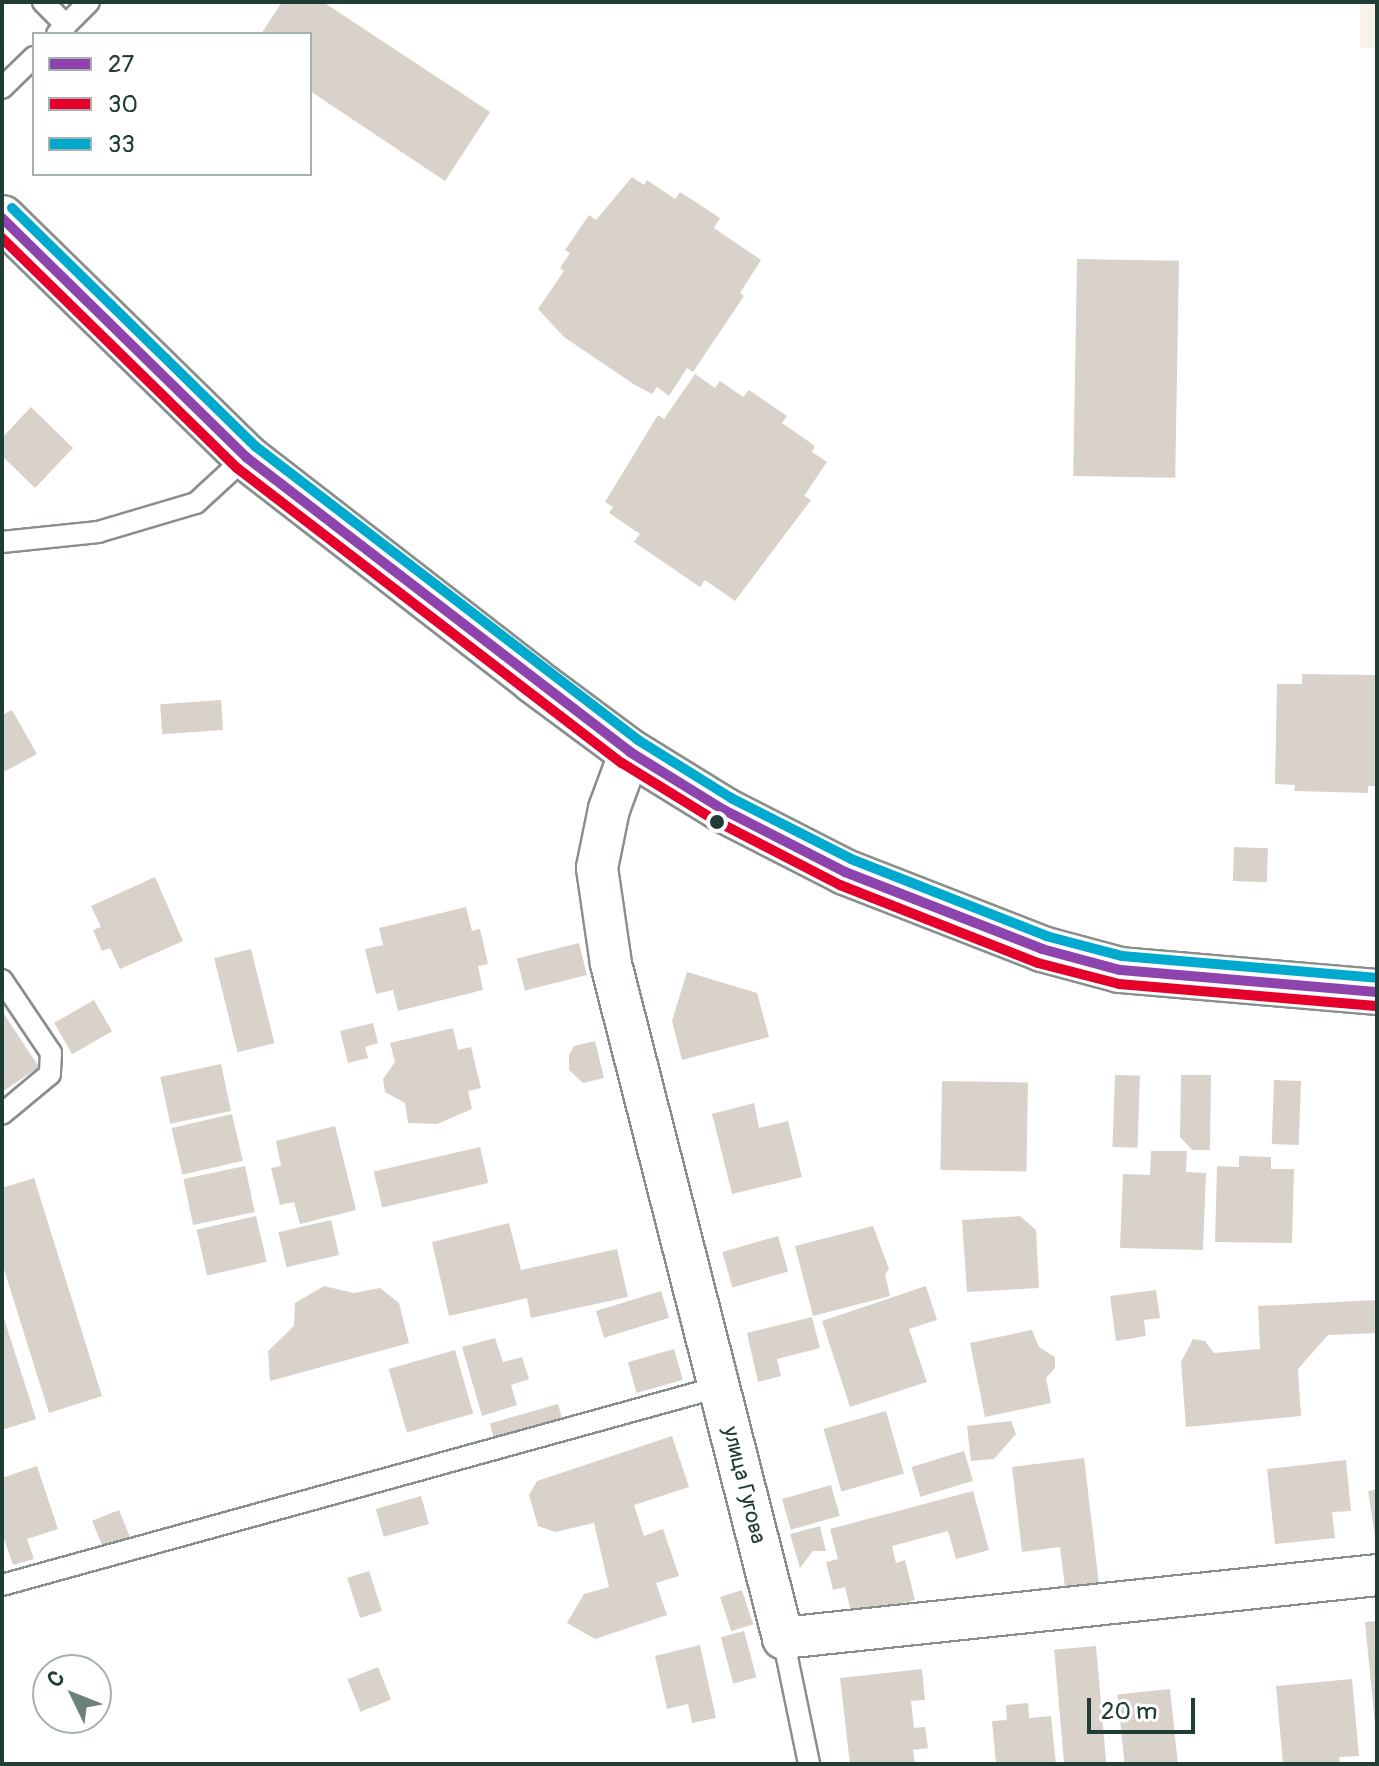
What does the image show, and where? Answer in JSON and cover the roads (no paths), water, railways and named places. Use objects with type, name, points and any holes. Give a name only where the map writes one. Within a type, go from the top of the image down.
[{"type":"main road","points":[[2,218],[246,457],[630,752],[724,810],[845,872],[1042,949],[1120,970],[1377,992]]},
{"type":"street","name":"улица Гугова","points":[[630,752],[609,809],[597,868],[611,964],[783,1638]]},
{"type":"street","points":[[783,1638],[1377,1575]]},
{"type":"lane","points":[[43,2],[61,30],[89,2]]},
{"type":"lane","points":[[2,88],[32,59]]},
{"type":"lane","points":[[2,542],[98,532],[196,503],[246,457]]},
{"type":"lane","points":[[2,980],[51,1053],[51,1063],[50,1074],[2,1114]]},
{"type":"lane","points":[[2,1585],[719,1387]]},
{"type":"lane","points":[[783,1638],[809,1764]]}]
